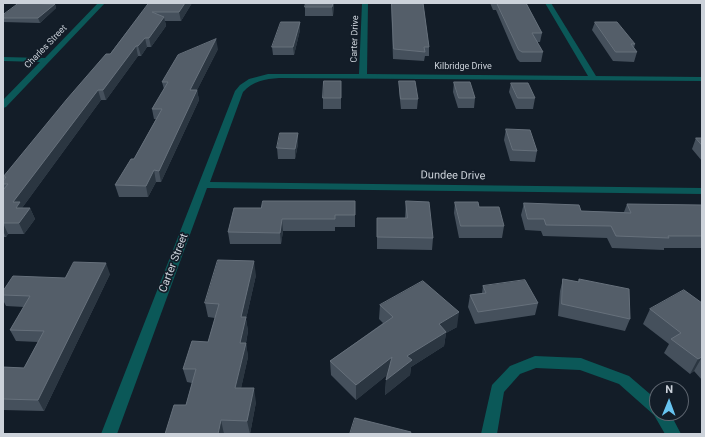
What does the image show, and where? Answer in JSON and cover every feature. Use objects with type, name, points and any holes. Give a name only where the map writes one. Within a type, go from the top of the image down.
[{"type":"street","name":"Charles Street","points":[[3,105],[102,3]]},
{"type":"street","name":"Carter Drive","points":[[362,76],[365,3]]},
{"type":"street","points":[[548,3],[593,78]]},
{"type":"street","points":[[3,59],[47,60]]},
{"type":"street","name":"Kilbridge Drive","points":[[239,91],[249,82],[263,77],[275,76],[702,79]]},
{"type":"street","name":"Carter Street","points":[[109,434],[239,91]]},
{"type":"street","name":"Dundee Drive","points":[[204,186],[702,191]]},
{"type":"street","points":[[489,434],[497,389],[515,370],[535,362],[581,364],[624,380],[649,402]]},
{"type":"street","points":[[667,421],[674,434]]},
{"type":"building","points":[[19,3],[55,4],[38,18],[3,18],[3,15]]},
{"type":"building","points":[[149,3],[185,3],[179,12],[152,12],[164,17],[149,38],[145,38],[138,46],[136,46],[103,90],[98,90],[13,202],[20,202],[16,208],[30,208],[19,223],[3,223],[3,190],[8,184],[3,184],[6,177],[3,177],[106,54],[110,54]]},
{"type":"building","points":[[306,3],[333,3],[332,7],[305,7]]},
{"type":"building","points":[[392,3],[423,3],[429,47],[424,47],[425,52],[394,49]]},
{"type":"building","points":[[497,3],[526,3],[542,33],[532,33],[543,52],[522,52],[519,50]]},
{"type":"building","points":[[281,22],[300,22],[293,47],[272,47]]},
{"type":"building","points":[[595,22],[617,22],[635,44],[631,44],[637,52],[616,52]]},
{"type":"building","points":[[216,39],[190,90],[197,90],[159,171],[154,170],[146,186],[115,185],[131,159],[134,159],[162,109],[152,109],[168,82],[162,82],[178,55]]},
{"type":"building","points":[[324,81],[341,81],[341,98],[323,98]]},
{"type":"building","points":[[399,81],[415,81],[418,99],[401,99]]},
{"type":"building","points":[[454,82],[470,82],[475,98],[459,98]]},
{"type":"building","points":[[511,83],[528,83],[535,98],[518,98]]},
{"type":"building","points":[[506,129],[530,130],[537,151],[513,150]]},
{"type":"building","points":[[280,133],[298,133],[295,149],[277,148]]},
{"type":"building","points":[[696,138],[702,138],[702,145]]},
{"type":"building","points":[[263,201],[355,201],[355,215],[335,215],[335,219],[282,219],[280,233],[228,232],[234,208],[261,208]]},
{"type":"building","points":[[406,201],[429,202],[433,238],[377,237],[377,218],[407,218]]},
{"type":"building","points":[[455,202],[478,202],[479,207],[499,207],[504,226],[461,226]]},
{"type":"building","points":[[524,203],[579,205],[581,211],[631,213],[627,204],[701,205],[702,236],[668,236],[669,238],[616,236],[611,226],[546,225],[544,219],[528,219]]},
{"type":"building","points":[[218,260],[254,261],[241,317],[246,317],[240,343],[246,343],[235,388],[254,388],[247,421],[221,420],[218,434],[165,434],[174,405],[186,405],[196,369],[183,369],[192,341],[208,342],[219,304],[205,303]]},
{"type":"building","points":[[74,262],[106,263],[38,400],[3,399],[3,367],[24,368],[44,331],[10,330],[30,296],[3,295],[3,291],[13,276],[65,278]]},
{"type":"building","points":[[563,279],[579,282],[579,279],[629,289],[630,319],[562,304]]},
{"type":"building","points":[[525,280],[538,303],[478,312],[470,295],[486,293],[483,286]]},
{"type":"building","points":[[423,281],[459,312],[439,324],[446,332],[407,356],[412,360],[386,380],[392,357],[356,385],[330,361],[393,317],[380,305]]},
{"type":"building","points":[[684,290],[702,303],[702,357],[698,359],[671,339],[681,333],[650,309]]},
{"type":"building","points":[[355,418],[411,432],[410,434],[350,434]]}]
